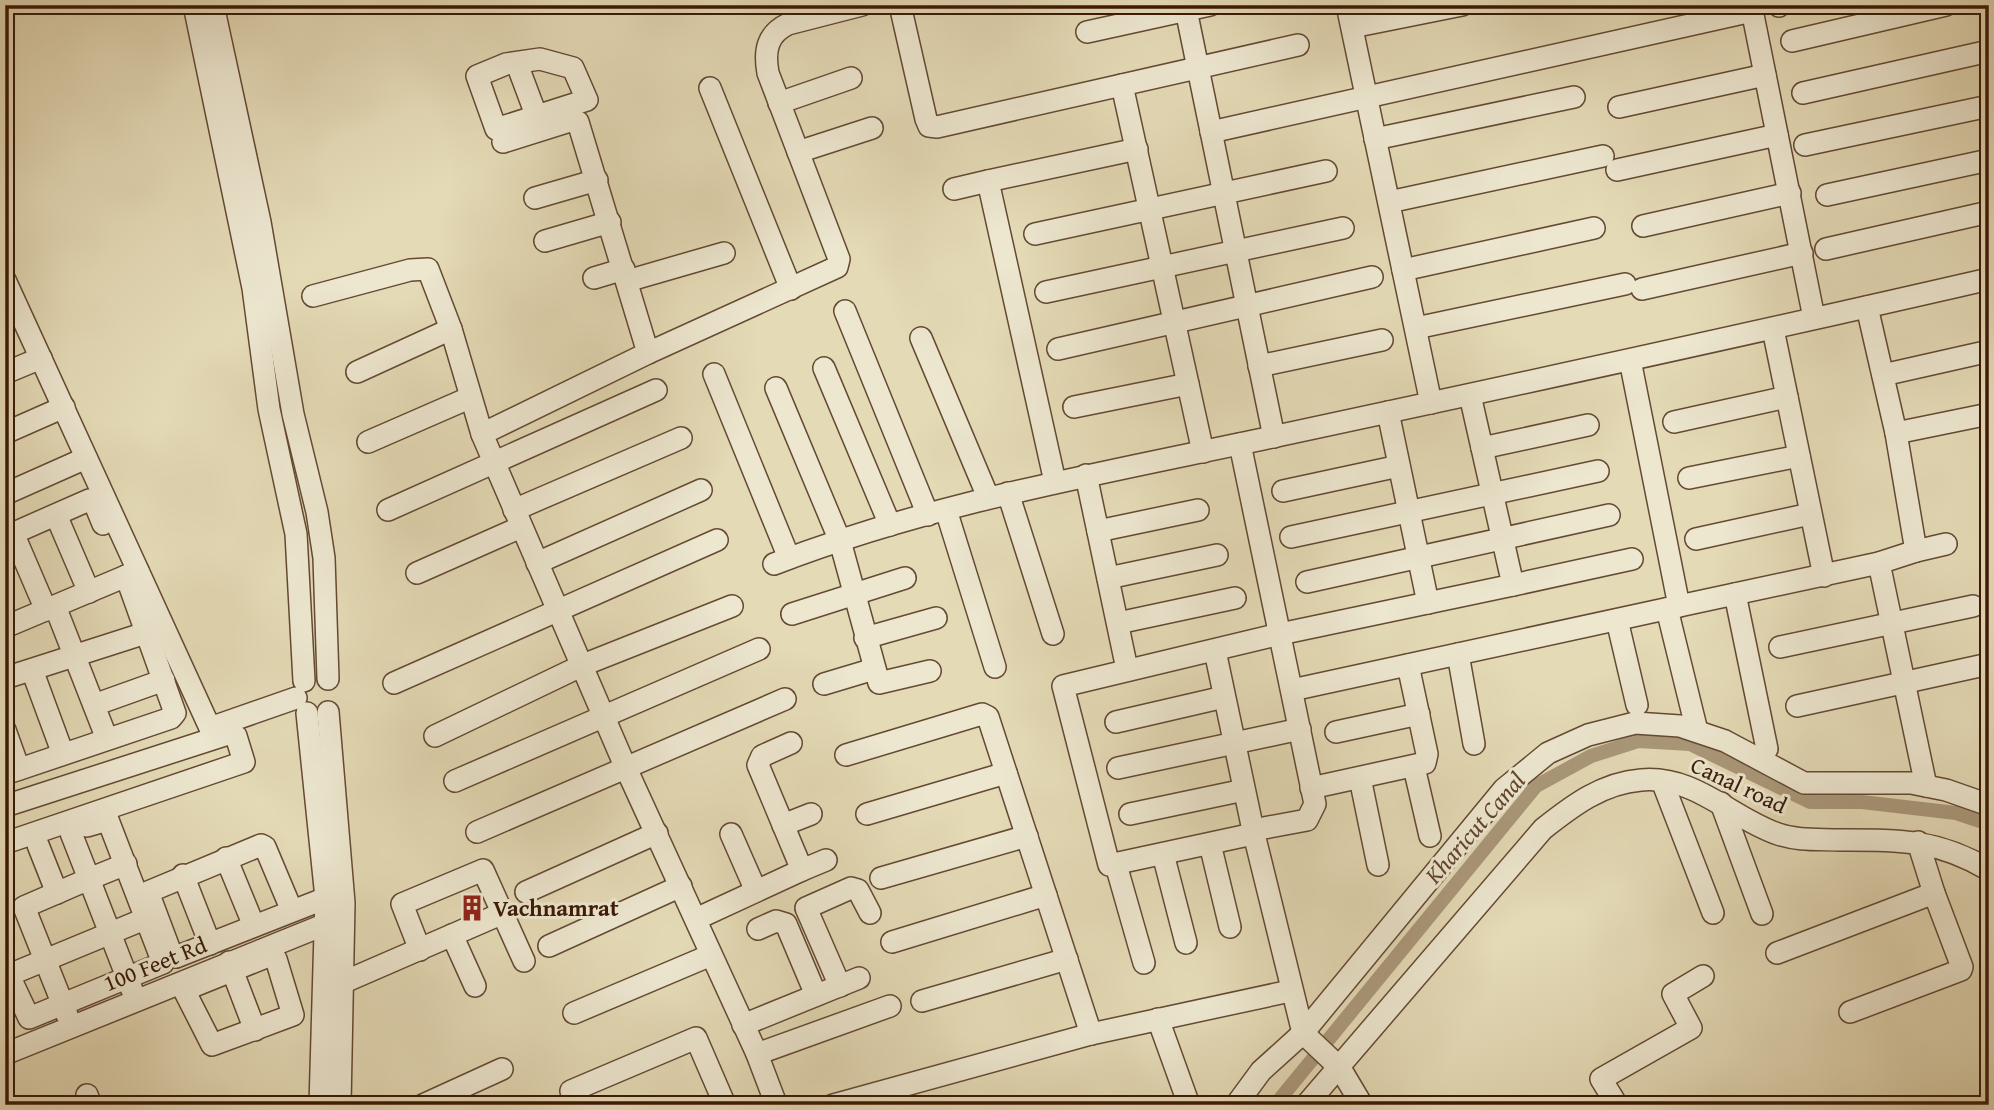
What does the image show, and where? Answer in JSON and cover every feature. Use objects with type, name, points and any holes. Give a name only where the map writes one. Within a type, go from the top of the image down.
[{"type":"street","points":[[194,5],[253,288],[269,409],[296,534],[326,898],[320,1105]]},
{"type":"street","points":[[176,745],[210,728],[309,701],[336,697],[328,679],[325,571],[317,512],[293,414],[260,222],[213,5]]},
{"type":"street","points":[[482,434],[648,353],[791,289],[840,263],[779,103],[766,63],[767,46],[772,35],[789,24],[862,5]]},
{"type":"street","points":[[900,5],[929,126],[937,127],[1298,46]]},
{"type":"street","points":[[1087,32],[1185,8],[1210,5]]},
{"type":"street","points":[[1347,5],[1432,403]]},
{"type":"street","points":[[1352,27],[1462,5]]},
{"type":"street","points":[[1792,41],[1946,5]]},
{"type":"street","points":[[1185,8],[1274,437]]},
{"type":"street","points":[[1211,132],[1752,8],[1814,318]]},
{"type":"street","points":[[1803,93],[1989,51]]},
{"type":"street","points":[[503,142],[539,123],[587,100],[573,68],[540,59],[506,64],[477,76],[496,129],[539,123],[573,120],[578,122],[648,353]]},
{"type":"street","points":[[520,72],[539,123]]},
{"type":"street","points":[[1619,107],[1765,75]]},
{"type":"street","points":[[779,103],[851,78]]},
{"type":"street","points":[[1122,85],[1165,268],[1203,452]]},
{"type":"street","points":[[710,88],[791,289]]},
{"type":"street","points":[[1375,139],[1574,97]]},
{"type":"street","points":[[1805,145],[1989,106]]},
{"type":"street","points":[[798,152],[872,128]]},
{"type":"street","points":[[1389,202],[1777,135]]},
{"type":"street","points":[[954,189],[1137,149]]},
{"type":"street","points":[[1827,195],[1989,160]]},
{"type":"street","points":[[1035,234],[1326,171]]},
{"type":"street","points":[[536,198],[597,180]]},
{"type":"street","points":[[988,181],[1055,482]]},
{"type":"street","points":[[1643,226],[1790,193]]},
{"type":"street","points":[[1826,249],[1989,212]]},
{"type":"street","points":[[545,241],[610,222]]},
{"type":"street","points":[[1046,292],[1343,228]]},
{"type":"street","points":[[1403,270],[1594,228]]},
{"type":"street","points":[[594,278],[625,275],[724,253]]},
{"type":"street","points":[[1416,328],[1802,253]]},
{"type":"street","points":[[313,296],[410,270],[428,269],[451,329],[469,398],[482,434],[625,766],[757,1054],[776,1104]]},
{"type":"street","points":[[1058,349],[1372,277]]},
{"type":"street","points":[[714,374],[781,561],[890,525],[998,495],[1773,329],[1989,279]]},
{"type":"street","points":[[8,293],[64,407],[155,630],[210,728]]},
{"type":"street","points":[[1867,307],[1896,433],[1916,551]]},
{"type":"street","points":[[845,311],[937,512],[995,667]]},
{"type":"street","points":[[356,372],[451,329]]},
{"type":"street","points":[[1773,329],[1824,576]]},
{"type":"street","points":[[921,338],[998,495],[1053,634]]},
{"type":"street","points":[[1259,366],[1382,340]]},
{"type":"street","points":[[1883,375],[1985,352]]},
{"type":"street","points":[[5,373],[41,358]]},
{"type":"street","points":[[1630,360],[1697,731]]},
{"type":"street","points":[[824,368],[890,525]]},
{"type":"street","points":[[1074,407],[1188,384]]},
{"type":"street","points":[[776,388],[840,541],[879,683],[930,671]]},
{"type":"street","points":[[388,510],[656,390]]},
{"type":"street","points":[[1470,395],[1513,585]]},
{"type":"street","points":[[1674,422],[1787,397]]},
{"type":"street","points":[[369,442],[469,398]]},
{"type":"street","points":[[5,433],[64,407]]},
{"type":"street","points":[[1388,412],[1428,603]]},
{"type":"street","points":[[1896,433],[1989,414]]},
{"type":"street","points":[[1482,448],[1588,425]]},
{"type":"street","points":[[416,573],[518,518],[681,438]]},
{"type":"street","points":[[1240,444],[1280,634],[1292,690],[1315,804],[1307,820],[1210,844],[1109,864],[1105,857],[1063,686],[1280,634],[1632,559]]},
{"type":"street","points":[[1689,478],[1799,456]]},
{"type":"street","points":[[5,494],[86,458]]},
{"type":"street","points":[[1283,491],[1399,466]]},
{"type":"street","points":[[1292,537],[1598,471]]},
{"type":"street","points":[[1086,475],[1127,669]]},
{"type":"street","points":[[537,563],[701,490]]},
{"type":"street","points":[[107,739],[75,656],[9,535],[92,500],[132,574]]},
{"type":"street","points":[[1098,531],[1198,510]]},
{"type":"street","points":[[1696,539],[1810,514]]},
{"type":"street","points":[[56,515],[89,592]]},
{"type":"street","points":[[1307,582],[1609,515]]},
{"type":"street","points":[[394,683],[717,540]]},
{"type":"street","points":[[1292,690],[1879,564],[1946,544]]},
{"type":"street","points":[[1108,578],[1217,555]]},
{"type":"street","points":[[1879,564],[1889,625],[1926,786]]},
{"type":"street","points":[[5,627],[132,574]]},
{"type":"street","points":[[792,614],[905,578]]},
{"type":"street","points":[[1735,594],[1767,748]]},
{"type":"street","points":[[1118,623],[1235,598]]},
{"type":"street","points":[[435,736],[583,665],[732,606]]},
{"type":"street","points":[[1780,647],[1973,606]]},
{"type":"street","points":[[865,638],[936,618]]},
{"type":"street","points":[[1617,620],[1637,705]]},
{"type":"street","points":[[5,678],[155,630]]},
{"type":"street","points":[[6,732],[12,772],[171,718],[175,709],[164,680],[155,630]]},
{"type":"street","points":[[456,780],[759,649]]},
{"type":"street","points":[[1215,651],[1298,1036],[1335,1064],[1362,1105]]},
{"type":"street","points":[[1458,654],[1474,744]]},
{"type":"street","points":[[1797,706],[1989,664]]},
{"type":"street","points":[[1311,788],[1422,765],[1427,759],[1408,665]]},
{"type":"street","points":[[824,684],[874,669]]},
{"type":"street","points":[[32,670],[63,754]]},
{"type":"street","points":[[328,679],[315,676],[309,701],[344,903],[340,1105]]},
{"type":"street","points":[[93,705],[164,680]]},
{"type":"street","points":[[1116,722],[1224,698]]},
{"type":"street","points":[[477,832],[785,699]]},
{"type":"street","points":[[1336,732],[1419,713]]},
{"type":"street","points":[[846,755],[985,714],[1091,1034]]},
{"type":"street","points":[[1236,1105],[1261,1071],[1298,1036],[1504,789],[1548,753],[1588,735],[1635,723],[1680,726],[1725,741],[1804,783],[1926,786],[1989,805]]},
{"type":"street","points":[[1118,768],[1300,729]]},
{"type":"street","points":[[5,798],[50,787],[176,745],[231,733],[236,736],[243,764],[126,803],[5,858]]},
{"type":"street","points":[[791,743],[762,756],[758,765],[802,870]]},
{"type":"street","points":[[176,745],[188,783]]},
{"type":"street","points":[[114,766],[126,803]]},
{"type":"street","points":[[1413,767],[1430,836]]},
{"type":"street","points":[[866,814],[1006,773]]},
{"type":"street","points":[[1360,778],[1378,865]]},
{"type":"street","name":"Canal road","points":[[1306,1105],[1335,1064],[1543,829],[1578,802],[1607,789],[1641,780],[1662,780],[1702,792],[1774,833],[1796,839],[1918,842],[1961,853],[1989,870]]},
{"type":"street","points":[[1662,780],[1713,913]]},
{"type":"street","points":[[5,806],[50,787]]},
{"type":"street","points":[[50,787],[136,1000]]},
{"type":"street","points":[[1130,814],[1244,790]]},
{"type":"street","points":[[1721,803],[1762,914]]},
{"type":"street","points":[[783,825],[811,814]]},
{"type":"street","points":[[5,843],[108,820],[126,864],[147,918],[164,962],[27,1018],[7,971],[45,959],[147,918]]},
{"type":"street","points":[[526,892],[657,833]]},
{"type":"street","points":[[731,834],[756,891]]},
{"type":"street","points":[[881,878],[1027,836]]},
{"type":"street","points":[[1850,1012],[1961,970],[1918,842]]},
{"type":"street","points":[[1210,844],[1230,927]]},
{"type":"street","points":[[38,845],[57,893]]},
{"type":"street","points":[[292,911],[265,847],[257,845],[148,892],[167,944],[175,957],[326,898]]},
{"type":"street","points":[[1163,854],[1186,943]]},
{"type":"street","points":[[226,858],[254,926]]},
{"type":"street","points":[[696,919],[826,860]]},
{"type":"street","points":[[72,1027],[45,959],[14,910],[126,864]]},
{"type":"street","points":[[1116,864],[1144,963]]},
{"type":"street","points":[[420,950],[402,908],[404,903],[483,870],[524,961]]},
{"type":"street","points":[[183,876],[210,944]]},
{"type":"street","points":[[549,946],[681,886]]},
{"type":"street","points":[[743,1025],[850,982],[806,908],[851,888],[858,890],[870,913]]},
{"type":"street","points":[[1777,953],[1934,893]]},
{"type":"street","points":[[892,942],[1046,895]]},
{"type":"street","points":[[344,982],[503,912]]},
{"type":"street","points":[[758,929],[776,921],[786,924],[816,995]]},
{"type":"street","name":"100 Feet Rd","points":[[5,1054],[136,1000],[230,966],[326,923]]},
{"type":"street","points":[[453,935],[475,986]]},
{"type":"street","points":[[574,1013],[711,955]]},
{"type":"street","points":[[271,956],[276,959],[293,1015],[255,1030],[212,1045],[185,994],[186,988],[230,966],[271,956]]},
{"type":"street","points":[[922,1001],[1067,959]]},
{"type":"street","points":[[230,966],[255,1030]]},
{"type":"street","points":[[1617,1105],[1601,1079],[1692,1028],[1672,994],[1703,976]]},
{"type":"street","points":[[833,1105],[1091,1034],[1290,991]]},
{"type":"street","points":[[757,1054],[890,1006]]},
{"type":"street","points":[[1158,1019],[1189,1105]]},
{"type":"street","points":[[571,1091],[696,1038],[725,1105]]},
{"type":"street","points":[[423,1105],[502,1069]]},
{"type":"waterway","name":"Kharicut Canal","points":[[1275,1105],[1536,786],[1591,756],[1638,741],[1690,744],[1810,802],[1862,802],[1956,813],[1989,824]]},
{"type":"place","name":"Vachnamrat","points":[[472,908]]}]
